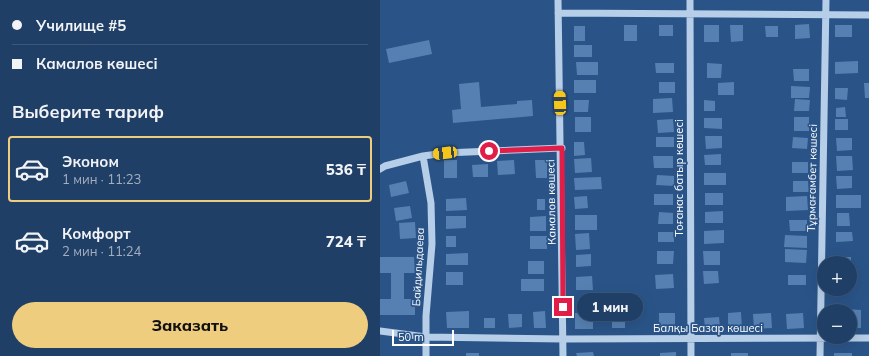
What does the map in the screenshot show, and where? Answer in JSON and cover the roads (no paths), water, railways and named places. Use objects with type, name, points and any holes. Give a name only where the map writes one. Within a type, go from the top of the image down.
[{"type":"street","name":"Камалов көшесі","points":[[558,0],[562,148],[563,356]]},
{"type":"street","name":"Тоғанас батыр көшесі","points":[[690,0],[691,356]]},
{"type":"street","name":"Тұрмағамбет көшесі","points":[[821,304],[826,0]]},
{"type":"street","points":[[558,13],[869,15]]},
{"type":"street","points":[[380,169],[385,166],[423,156],[562,148]]},
{"type":"street","name":"Байдильдаева","points":[[423,156],[431,203],[432,244],[426,356]]},
{"type":"street","name":"Балқы Базар көшесі","points":[[380,331],[426,337],[564,339],[817,338]]},
{"type":"street","name":"Балқы Базар көшесі","points":[[857,338],[869,338]]},
{"type":"street","name":"Тұрмағамбет көшесі","points":[[820,344],[820,356]]}]
